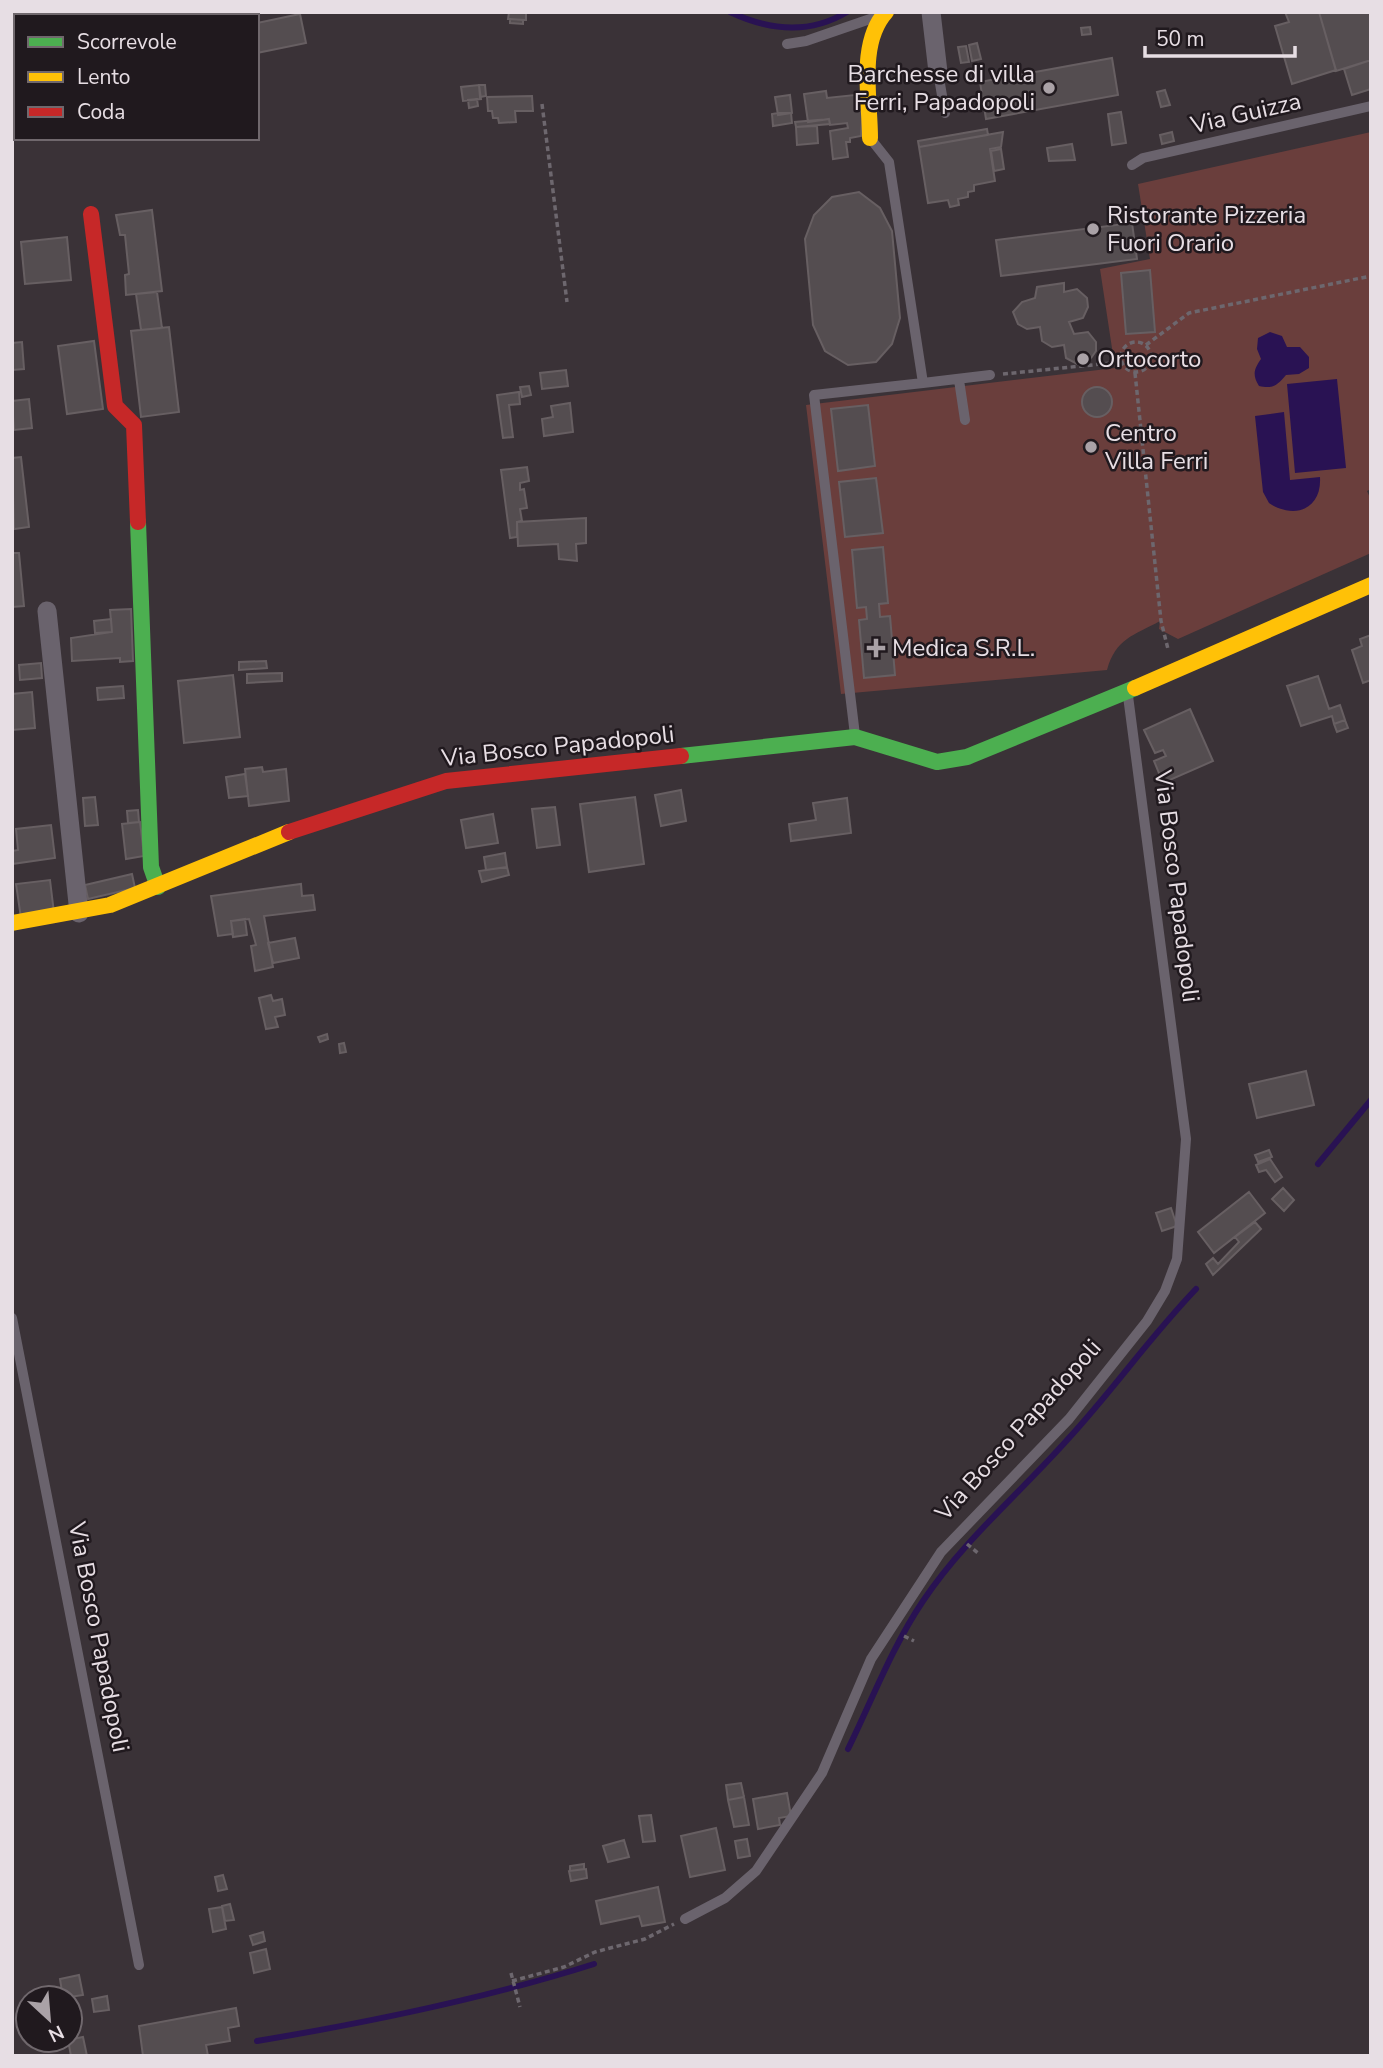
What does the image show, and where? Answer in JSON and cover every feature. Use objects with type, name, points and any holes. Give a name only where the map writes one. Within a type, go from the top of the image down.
[{"type":"street","points":[[931,12],[937,72]]},
{"type":"street","points":[[870,138],[869,44],[875,24],[885,13]]},
{"type":"street","points":[[91,214],[115,406],[134,425],[151,867],[158,887]]},
{"type":"street","name":"Via Bosco Papadopoli","points":[[12,923],[79,913],[129,899],[316,822],[446,781],[855,737],[937,762],[957,759],[1127,692],[1371,585]]},
{"type":"street","points":[[47,611],[79,913]]},
{"type":"lane","points":[[787,44],[806,41],[885,13]]},
{"type":"lane","points":[[937,72],[945,113]]},
{"type":"lane","name":"Via Guizza","points":[[1132,166],[1143,158],[1371,106]]},
{"type":"lane","points":[[870,138],[889,162],[923,383]]},
{"type":"lane","points":[[855,737],[814,395],[990,375]]},
{"type":"lane","points":[[959,380],[965,420]]},
{"type":"lane","name":"Via Bosco Papadopoli","points":[[685,1919],[725,1898],[756,1871],[822,1773],[871,1659],[941,1552],[1069,1419],[1147,1321],[1165,1291],[1177,1259],[1186,1139],[1127,692]]},
{"type":"lane","name":"Via Bosco Papadopoli","points":[[12,1318],[139,1965]]},
{"type":"path","points":[[542,104],[567,302]]},
{"type":"path","points":[[1146,345],[1189,313],[1371,276]]},
{"type":"path","points":[[1137,342],[1146,345],[1150,350],[1151,362],[1147,369],[1135,373],[1129,371],[1121,362],[1121,354],[1127,345],[1137,342]]},
{"type":"path","points":[[990,375],[1121,362]]},
{"type":"path","points":[[1135,373],[1161,621],[1174,672]]},
{"type":"path","points":[[972,1549],[978,1553]]},
{"type":"path","points":[[909,1638],[914,1641]]},
{"type":"path","points":[[513,1980],[564,1966],[595,1952],[645,1939],[685,1919]]},
{"type":"path","points":[[510,1973],[520,2007]]},
{"type":"shaded area","name":"Centro Villa Ferri","points":[[1371,132],[1371,489],[1367,491],[1371,500],[1371,553],[1178,639],[1159,629],[1160,621],[1121,644],[1107,670],[841,694],[806,405],[1115,368],[1100,269],[1150,259],[1138,184]]},
{"type":"shaded area","points":[[1270,332],[1282,336],[1287,347],[1300,347],[1309,357],[1309,368],[1299,374],[1286,375],[1274,386],[1264,387],[1259,386],[1255,375],[1255,369],[1261,359],[1257,349],[1258,338]]},
{"type":"shaded area","points":[[1337,379],[1346,468],[1295,473],[1287,384]]},
{"type":"shaded area","points":[[1284,412],[1290,480],[1320,477],[1317,497],[1312,504],[1297,511],[1288,511],[1269,503],[1263,492],[1255,416]]},
{"type":"building","points":[[509,12],[526,12],[526,20],[508,19]]},
{"type":"building","points":[[1285,12],[1319,12],[1336,70],[1292,84],[1275,26],[1289,22]]},
{"type":"building","points":[[1319,12],[1371,12],[1371,60],[1336,71]]},
{"type":"building","points":[[300,14],[306,43],[259,53],[259,23]]},
{"type":"building","points":[[510,19],[523,20],[523,24],[510,23]]},
{"type":"building","points":[[1090,27],[1091,34],[1082,35],[1081,28]]},
{"type":"building","points":[[977,43],[981,59],[972,61],[969,45]]},
{"type":"building","points":[[966,46],[969,62],[961,63],[958,47]]},
{"type":"building","name":"Barchesse di villa Ferri, Papadopoli","points":[[1112,58],[1118,95],[986,119],[980,82]]},
{"type":"building","points":[[1371,60],[1371,89],[1352,95],[1344,69]]},
{"type":"building","points":[[479,85],[485,85],[486,96],[480,97]]},
{"type":"building","points":[[479,85],[481,99],[463,101],[461,87]]},
{"type":"building","points":[[1165,90],[1170,105],[1161,107],[1157,92]]},
{"type":"building","points":[[826,91],[827,98],[864,94],[861,136],[850,138],[850,142],[846,142],[848,157],[833,159],[830,131],[848,128],[847,123],[830,125],[829,119],[808,122],[804,94]]},
{"type":"building","points":[[790,95],[792,113],[778,115],[775,97]]},
{"type":"building","points":[[532,96],[533,111],[515,111],[516,122],[499,123],[498,118],[493,118],[492,111],[488,111],[487,97]]},
{"type":"building","points":[[477,99],[478,106],[469,108],[468,100]]},
{"type":"building","points":[[1121,112],[1126,143],[1112,145],[1108,114]]},
{"type":"building","points":[[791,113],[792,123],[773,126],[772,114]]},
{"type":"building","points":[[829,119],[830,124],[796,127],[795,122]]},
{"type":"building","points":[[817,126],[818,143],[797,145],[796,127]]},
{"type":"building","points":[[987,129],[988,135],[919,147],[918,141]]},
{"type":"building","points":[[1003,132],[1001,147],[990,149],[995,181],[974,185],[974,191],[968,192],[968,197],[958,199],[959,205],[950,207],[948,200],[928,203],[919,147]]},
{"type":"building","points":[[1172,132],[1174,141],[1162,144],[1160,135]]},
{"type":"building","points":[[1072,144],[1075,160],[1049,161],[1047,148]]},
{"type":"building","points":[[1001,149],[1004,169],[994,171],[991,151]]},
{"type":"building","points":[[859,192],[880,208],[892,231],[900,318],[892,344],[876,362],[848,365],[825,351],[813,325],[805,239],[814,215],[832,197]]},
{"type":"building","points":[[152,210],[162,291],[126,295],[125,275],[129,274],[125,235],[120,235],[116,215]]},
{"type":"building","points":[[1132,223],[1137,259],[1001,276],[996,240]]},
{"type":"building","points":[[67,237],[71,280],[25,284],[21,242]]},
{"type":"building","points":[[1150,270],[1155,332],[1126,334],[1121,273]]},
{"type":"building","points":[[1064,283],[1064,292],[1077,289],[1087,298],[1088,307],[1083,318],[1069,322],[1074,334],[1088,332],[1096,342],[1096,351],[1089,361],[1079,365],[1066,358],[1064,345],[1052,347],[1042,341],[1040,327],[1027,329],[1018,324],[1013,312],[1022,302],[1035,298],[1037,287]]},
{"type":"building","points":[[157,292],[162,328],[141,330],[136,294]]},
{"type":"building","points":[[169,327],[179,412],[141,417],[131,331]]},
{"type":"building","points":[[94,341],[103,409],[67,414],[58,346]]},
{"type":"building","points":[[22,342],[24,369],[12,370],[12,343]]},
{"type":"building","points":[[566,370],[568,386],[542,389],[540,373]]},
{"type":"building","points":[[529,386],[531,395],[522,397],[520,387]]},
{"type":"building","points":[[1097,387],[1108,391],[1112,402],[1108,413],[1097,417],[1086,413],[1082,402],[1086,391]]},
{"type":"building","points":[[519,392],[520,404],[509,405],[513,437],[503,438],[497,395]]},
{"type":"building","points":[[29,399],[32,428],[14,430],[12,401]]},
{"type":"building","points":[[570,403],[573,432],[544,436],[542,419],[553,417],[551,406]]},
{"type":"building","points":[[868,405],[875,466],[838,471],[831,409]]},
{"type":"building","points":[[21,457],[29,527],[14,529],[12,458]]},
{"type":"building","points":[[527,467],[529,481],[520,483],[520,490],[524,489],[527,508],[520,509],[522,521],[517,522],[517,537],[510,538],[501,470]]},
{"type":"building","points":[[876,478],[883,533],[845,537],[839,482]]},
{"type":"building","points":[[586,518],[586,543],[576,544],[577,561],[559,559],[558,544],[518,546],[517,522]]},
{"type":"building","points":[[883,547],[888,603],[879,604],[880,617],[890,616],[895,675],[864,678],[859,620],[867,619],[866,607],[857,608],[852,550]]},
{"type":"building","points":[[12,553],[19,553],[24,606],[12,607]]},
{"type":"building","points":[[131,609],[133,661],[120,662],[120,658],[72,661],[71,638],[112,632],[110,610]]},
{"type":"building","points":[[111,619],[112,632],[95,633],[94,621]]},
{"type":"building","points":[[1371,635],[1371,680],[1363,683],[1352,650],[1362,646],[1360,639]]},
{"type":"building","points":[[266,661],[267,668],[239,670],[239,662]]},
{"type":"building","points":[[41,663],[42,678],[20,680],[19,665]]},
{"type":"building","points":[[282,673],[282,681],[247,683],[247,674]]},
{"type":"building","points":[[233,675],[240,737],[184,743],[178,681]]},
{"type":"building","points":[[1318,676],[1329,709],[1340,705],[1345,720],[1334,724],[1332,716],[1301,726],[1287,686]]},
{"type":"building","points":[[123,686],[124,698],[98,700],[97,688]]},
{"type":"building","points":[[32,692],[35,728],[12,730],[12,694]]},
{"type":"building","points":[[1190,709],[1213,761],[1163,783],[1154,761],[1166,756],[1163,750],[1155,753],[1144,730]]},
{"type":"building","points":[[1345,720],[1348,728],[1337,732],[1334,724]]},
{"type":"building","points":[[262,767],[263,772],[286,769],[289,801],[249,806],[245,769]]},
{"type":"building","points":[[245,774],[248,796],[229,798],[226,777]]},
{"type":"building","points":[[681,790],[686,821],[661,826],[655,795]]},
{"type":"building","points":[[95,797],[98,825],[85,826],[83,798]]},
{"type":"building","points":[[635,797],[644,864],[589,872],[580,804]]},
{"type":"building","points":[[847,798],[851,833],[791,841],[789,824],[816,820],[813,803]]},
{"type":"building","points":[[555,807],[560,845],[537,848],[532,809]]},
{"type":"building","points":[[138,810],[139,822],[128,823],[127,811]]},
{"type":"building","points":[[493,814],[498,843],[466,848],[461,820]]},
{"type":"building","points":[[140,822],[144,856],[126,859],[122,824]]},
{"type":"building","points":[[51,825],[55,858],[12,864],[12,851],[18,850],[16,829]]},
{"type":"building","points":[[505,853],[507,867],[486,870],[484,857]]},
{"type":"building","points":[[507,867],[509,875],[482,882],[479,871]]},
{"type":"building","points":[[132,874],[135,888],[88,899],[85,885]]},
{"type":"building","points":[[50,880],[54,913],[21,918],[16,884]]},
{"type":"building","points":[[301,884],[302,896],[313,895],[315,910],[264,916],[273,967],[255,971],[251,946],[256,945],[249,919],[231,921],[233,934],[218,936],[211,896]]},
{"type":"building","points":[[245,919],[247,935],[233,937],[231,921]]},
{"type":"building","points":[[295,938],[299,958],[273,963],[268,943]]},
{"type":"building","points":[[271,995],[273,1001],[282,999],[285,1015],[275,1017],[278,1027],[266,1029],[259,998]]},
{"type":"building","points":[[327,1034],[328,1039],[320,1042],[318,1037]]},
{"type":"building","points":[[344,1043],[346,1052],[340,1053],[339,1044]]},
{"type":"building","points":[[1306,1071],[1314,1105],[1257,1118],[1249,1084]]},
{"type":"building","points":[[1269,1150],[1272,1157],[1258,1162],[1255,1155]]},
{"type":"building","points":[[1270,1159],[1282,1177],[1275,1182],[1266,1170],[1259,1172],[1256,1165]]},
{"type":"building","points":[[1283,1188],[1294,1200],[1284,1211],[1272,1199]]},
{"type":"building","points":[[1249,1192],[1265,1213],[1214,1253],[1198,1232]]},
{"type":"building","points":[[1171,1208],[1177,1226],[1162,1231],[1156,1213]]},
{"type":"building","points":[[1255,1222],[1261,1229],[1213,1275],[1206,1264],[1213,1258],[1218,1264],[1239,1242],[1235,1237]]},
{"type":"building","points":[[741,1783],[744,1797],[728,1800],[726,1785]]},
{"type":"building","points":[[787,1793],[791,1816],[779,1818],[780,1825],[758,1829],[753,1799]]},
{"type":"building","points":[[744,1797],[749,1825],[734,1827],[728,1800]]},
{"type":"building","points":[[651,1815],[655,1841],[643,1842],[639,1816]]},
{"type":"building","points":[[716,1828],[725,1870],[690,1877],[681,1836]]},
{"type":"building","points":[[747,1839],[750,1856],[738,1858],[735,1841]]},
{"type":"building","points":[[624,1840],[629,1857],[608,1862],[603,1846]]},
{"type":"building","points":[[584,1864],[584,1869],[570,1871],[570,1866]]},
{"type":"building","points":[[586,1869],[587,1878],[571,1881],[569,1871]]},
{"type":"building","points":[[223,1875],[227,1889],[218,1891],[215,1877]]},
{"type":"building","points":[[658,1887],[665,1922],[642,1926],[639,1916],[601,1924],[596,1901]]},
{"type":"building","points":[[230,1904],[234,1920],[225,1921],[222,1906]]},
{"type":"building","points":[[222,1907],[226,1929],[213,1932],[209,1909]]},
{"type":"building","points":[[263,1932],[265,1941],[253,1945],[250,1936]]},
{"type":"building","points":[[266,1949],[270,1969],[254,1973],[250,1953]]},
{"type":"building","points":[[79,1975],[81,1984],[61,1984],[60,1979]]},
{"type":"building","points":[[107,1996],[109,2010],[94,2012],[92,1999]]},
{"type":"building","points":[[236,2008],[239,2026],[228,2028],[230,2041],[206,2045],[208,2056],[143,2056],[139,2026]]},
{"type":"building","points":[[84,2042],[87,2056],[71,2056],[84,2054]]},
{"type":"waterway","points":[[730,12],[759,23],[788,27],[818,24],[847,12]]},
{"type":"waterway","points":[[1318,1164],[1371,1100]]},
{"type":"waterway","points":[[848,1749],[902,1637],[939,1579],[1085,1420],[1196,1289]]},
{"type":"waterway","points":[[257,2041],[427,2008],[553,1977],[594,1964]]},
{"type":"traffic: fast","points":[[138,522],[151,867],[158,887]]},
{"type":"traffic: fast","points":[[681,756],[855,737],[937,762],[967,757],[1135,688]]},
{"type":"traffic: slow","points":[[870,138],[869,55],[877,25],[886,12]]},
{"type":"traffic: slow","points":[[1135,688],[1371,585]]},
{"type":"traffic: slow","points":[[12,923],[110,905],[289,832]]},
{"type":"traffic: jam","points":[[91,214],[115,406],[134,425],[138,522]]},
{"type":"traffic: jam","points":[[289,832],[446,781],[681,756]]},
{"type":"place","name":"Barchesse di villa Ferri, Papadopoli","points":[[1049,88]]},
{"type":"place","name":"Ristorante Pizzeria Fuori Orario","points":[[1093,229]]},
{"type":"place","name":"Ortocorto","points":[[1083,359]]},
{"type":"place","name":"Centro Villa Ferri","points":[[1091,447]]},
{"type":"place","name":"Medica S.R.L.","points":[[876,648]]}]
